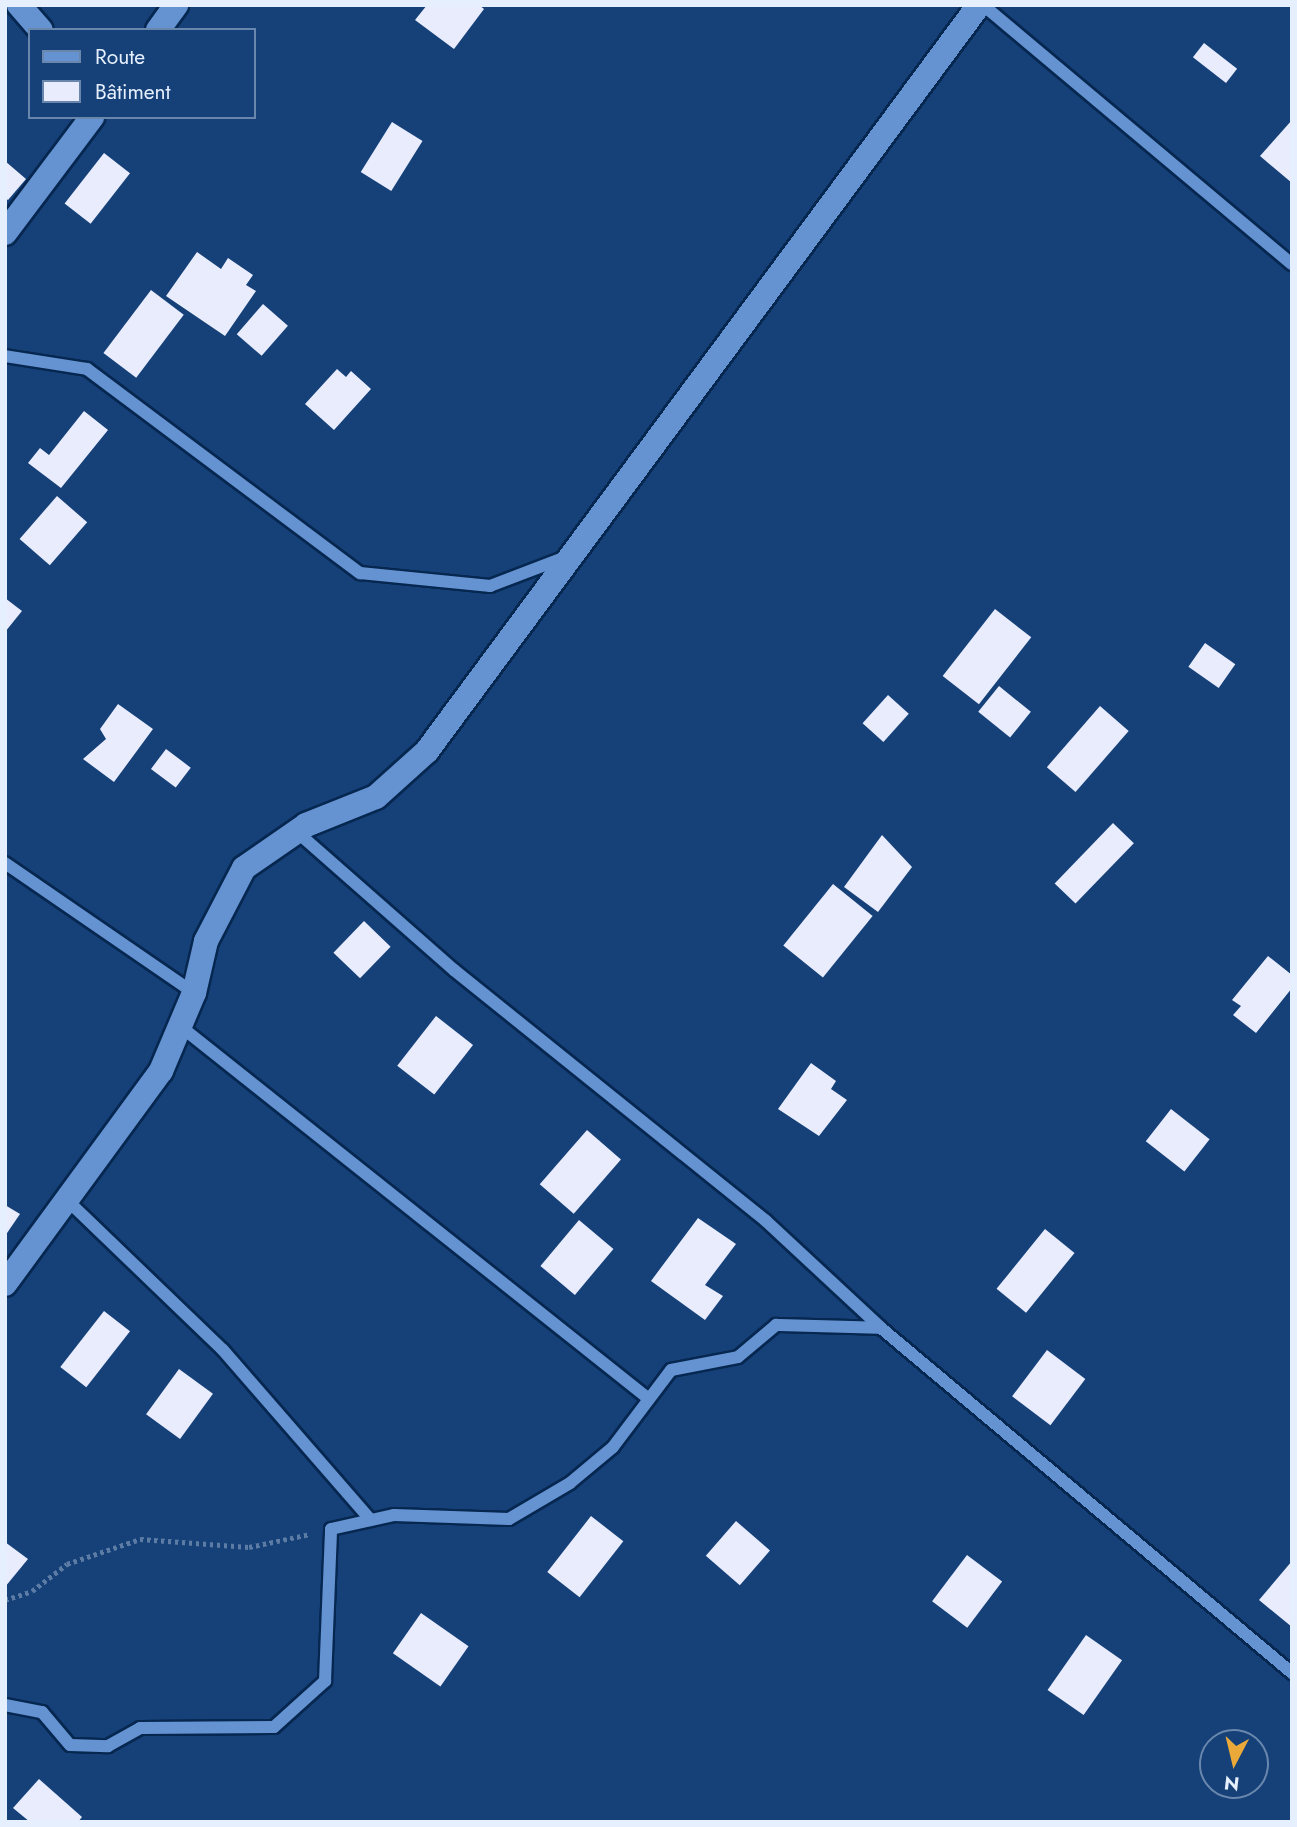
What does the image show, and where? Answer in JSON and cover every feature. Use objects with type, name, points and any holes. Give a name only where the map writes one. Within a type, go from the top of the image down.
[{"type":"street","points":[[19,5],[39,28]]},
{"type":"street","points":[[159,28],[176,5]]},
{"type":"street","points":[[5,1284],[161,1071],[194,993],[206,941],[244,867],[297,832],[376,797],[427,751],[576,554],[981,5]]},
{"type":"street","points":[[5,233],[90,119]]},
{"type":"lane","points":[[981,5],[1292,264]]},
{"type":"lane","points":[[5,356],[87,369],[360,573],[490,586],[576,554]]},
{"type":"lane","points":[[297,832],[454,970],[766,1221],[881,1328],[1292,1673]]},
{"type":"lane","points":[[5,863],[194,993]]},
{"type":"lane","points":[[180,1026],[649,1399]]},
{"type":"lane","points":[[67,1200],[223,1350],[372,1520]]},
{"type":"lane","points":[[5,1705],[42,1712],[70,1745],[108,1746],[140,1728],[274,1727],[325,1681],[331,1529],[372,1520],[509,1519],[570,1483],[613,1447],[671,1370],[738,1357],[776,1325],[881,1328]]},
{"type":"path","points":[[5,1600],[32,1591],[67,1564],[140,1539],[248,1547],[331,1529]]},
{"type":"building","points":[[427,5],[479,5],[484,9],[454,49],[415,20]]},
{"type":"building","points":[[1204,43],[1237,69],[1226,83],[1193,57]]},
{"type":"building","points":[[1292,120],[1292,183],[1260,156]]},
{"type":"building","points":[[392,122],[423,141],[391,191],[361,172]]},
{"type":"building","points":[[104,153],[130,173],[91,224],[65,203]]},
{"type":"building","points":[[5,161],[26,179],[8,200],[5,198]]},
{"type":"building","points":[[197,252],[221,269],[228,258],[253,275],[246,285],[256,291],[225,336],[166,296]]},
{"type":"building","points":[[151,290],[184,315],[136,378],[103,353]]},
{"type":"building","points":[[263,304],[288,326],[262,356],[237,334]]},
{"type":"building","points":[[337,369],[346,377],[351,371],[371,389],[334,430],[305,404]]},
{"type":"building","points":[[84,411],[108,430],[61,488],[28,463],[40,448],[49,455]]},
{"type":"building","points":[[57,496],[87,522],[50,565],[20,539]]},
{"type":"building","points":[[5,598],[22,611],[5,632]]},
{"type":"building","points":[[995,609],[1031,637],[979,704],[943,676]]},
{"type":"building","points":[[1205,643],[1235,664],[1219,688],[1188,667]]},
{"type":"building","points":[[999,686],[1031,712],[1010,737],[978,712]]},
{"type":"building","points":[[888,695],[909,714],[883,742],[863,723]]},
{"type":"building","points":[[118,704],[153,729],[114,782],[83,759],[106,739],[100,729]]},
{"type":"building","points":[[1100,706],[1129,731],[1076,792],[1047,767]]},
{"type":"building","points":[[166,749],[191,768],[176,788],[151,769]]},
{"type":"building","points":[[1113,823],[1134,843],[1076,904],[1055,883]]},
{"type":"building","points":[[882,835],[912,867],[878,912],[844,887]]},
{"type":"building","points":[[833,884],[873,916],[823,977],[783,945]]},
{"type":"building","points":[[364,921],[391,947],[360,978],[333,953]]},
{"type":"building","points":[[1268,956],[1292,975],[1292,988],[1256,1033],[1233,1015],[1241,1006],[1232,1000]]},
{"type":"building","points":[[436,1016],[473,1045],[434,1095],[397,1066]]},
{"type":"building","points":[[811,1063],[836,1081],[831,1089],[847,1100],[819,1136],[778,1109]]},
{"type":"building","points":[[1171,1109],[1210,1139],[1184,1171],[1146,1141]]},
{"type":"building","points":[[587,1130],[621,1160],[574,1214],[540,1184]]},
{"type":"building","points":[[5,1205],[20,1214],[5,1236]]},
{"type":"building","points":[[698,1218],[736,1244],[705,1285],[723,1296],[705,1320],[651,1281]]},
{"type":"building","points":[[579,1220],[613,1249],[575,1295],[540,1266]]},
{"type":"building","points":[[1045,1229],[1075,1253],[1026,1313],[997,1289]]},
{"type":"building","points":[[104,1311],[130,1331],[86,1387],[60,1367]]},
{"type":"building","points":[[1047,1350],[1085,1379],[1050,1425],[1012,1396]]},
{"type":"building","points":[[179,1369],[213,1394],[180,1439],[146,1414]]},
{"type":"building","points":[[591,1516],[623,1541],[580,1597],[547,1572]]},
{"type":"building","points":[[736,1521],[770,1551],[740,1585],[706,1556]]},
{"type":"building","points":[[5,1542],[28,1559],[5,1587]]},
{"type":"building","points":[[967,1555],[1002,1581],[967,1628],[932,1601]]},
{"type":"building","points":[[1292,1561],[1292,1627],[1259,1600]]},
{"type":"building","points":[[421,1613],[469,1646],[440,1686],[393,1653]]},
{"type":"building","points":[[1086,1635],[1122,1660],[1084,1715],[1048,1690]]},
{"type":"building","points":[[39,1779],[82,1817],[78,1822],[30,1822],[13,1808]]}]
